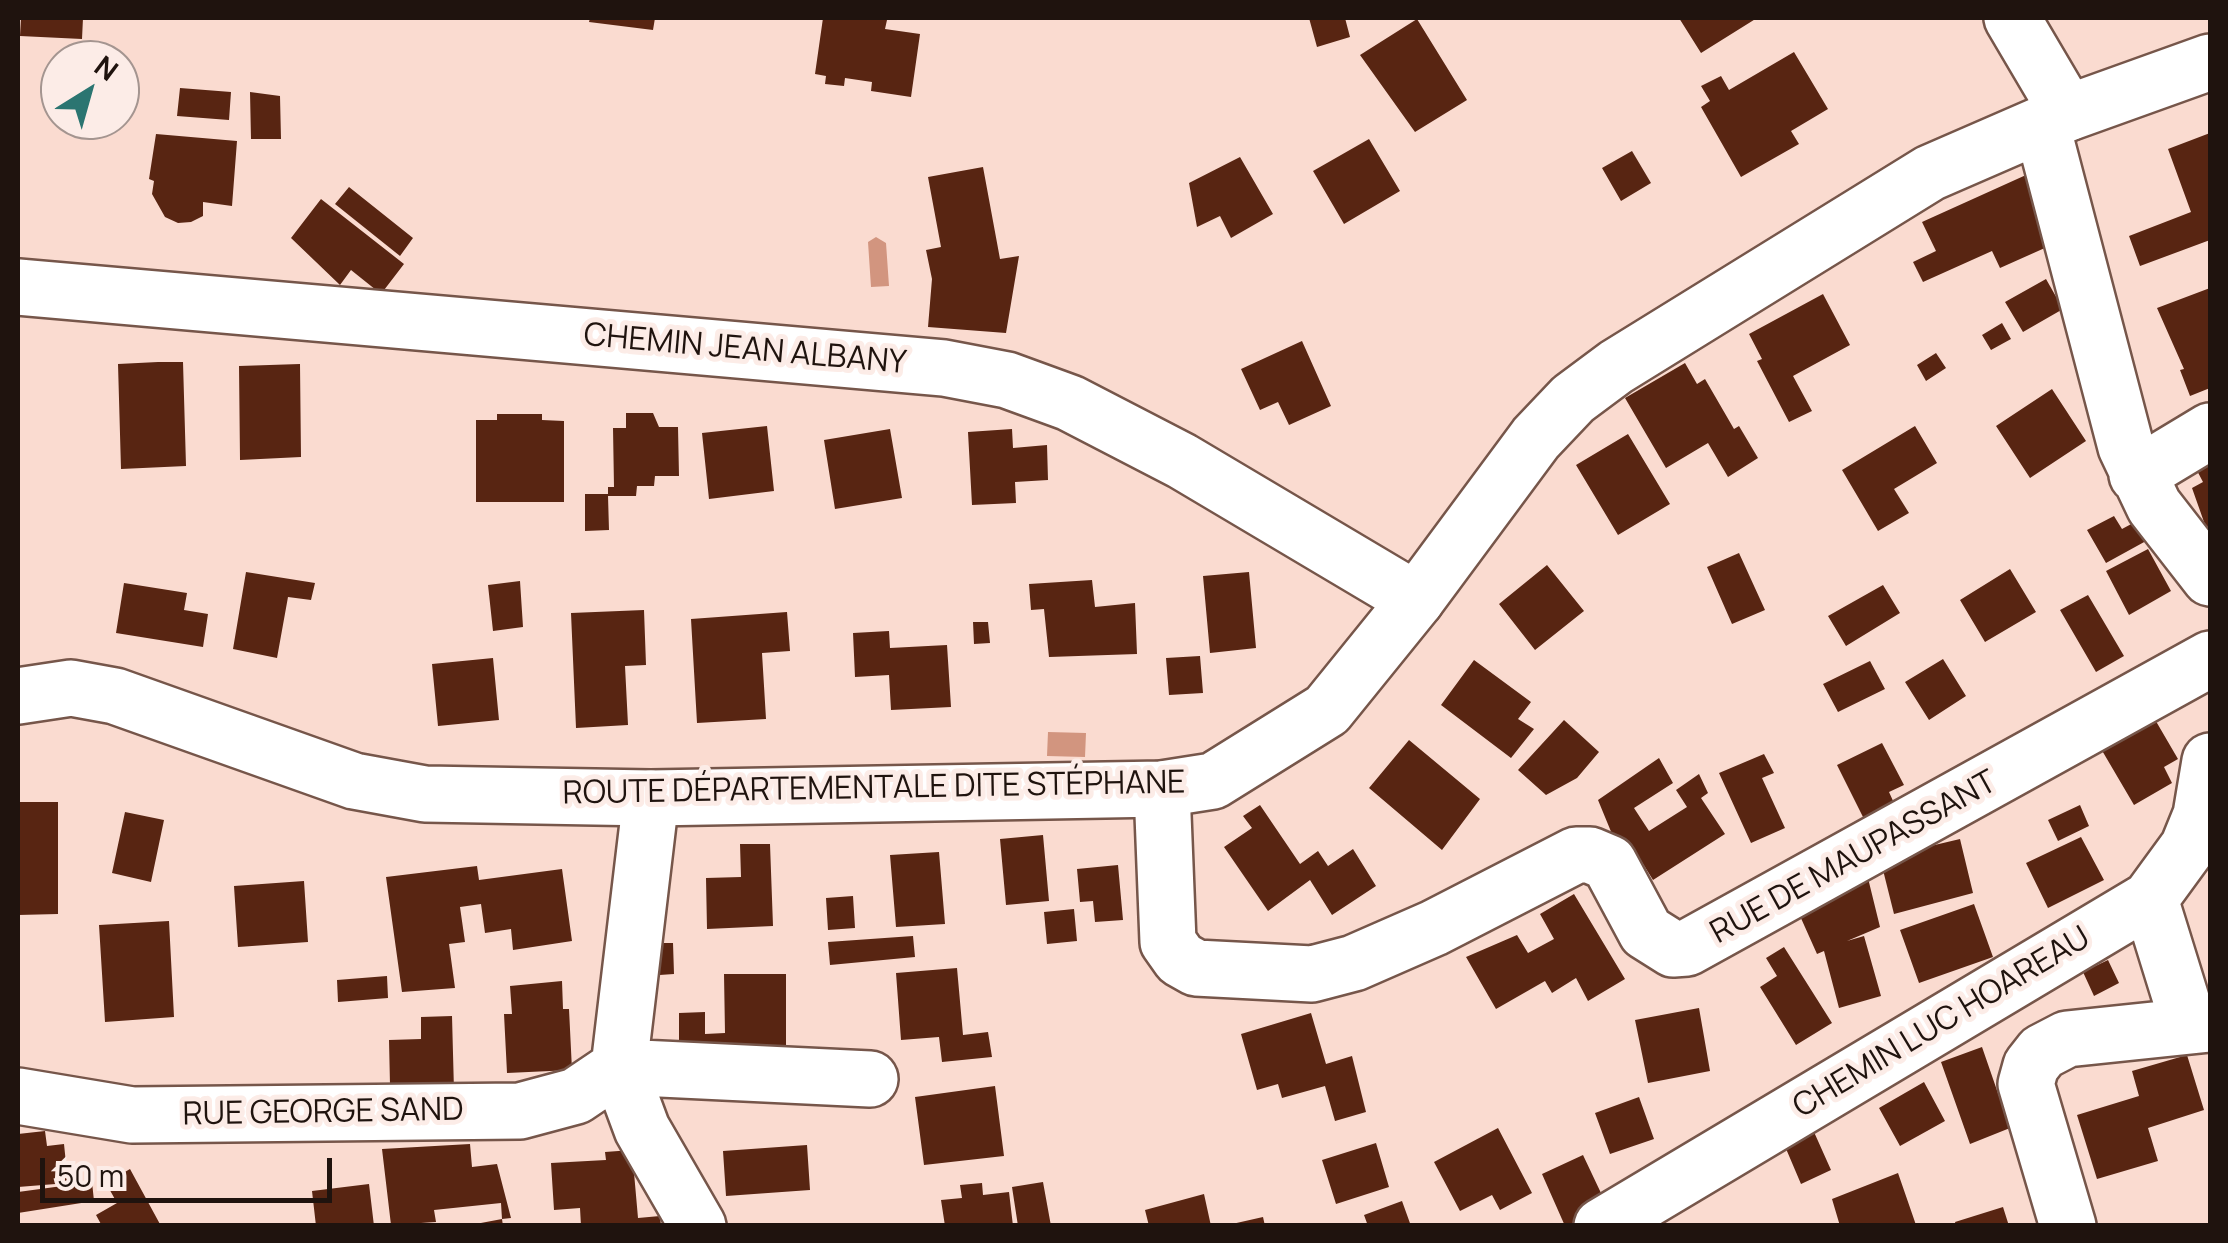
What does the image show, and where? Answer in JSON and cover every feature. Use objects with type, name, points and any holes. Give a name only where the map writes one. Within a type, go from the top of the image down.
[{"type":"street","points":[[2012,18],[2055,119],[2137,475],[2154,506],[2210,578]]},
{"type":"street","name":"ROUTE DÉPARTEMENTALE DITE STÉPHANE","points":[[18,696],[72,688],[115,696],[354,781],[425,794],[651,798],[1162,788],[1213,781],[1327,710],[1416,600],[1536,438],[1573,399],[1616,367],[1930,173],[2055,119],[2210,62]]},
{"type":"street","name":"CHEMIN JEAN ALBANY","points":[[18,288],[944,368],[1008,380],[1070,403],[1182,461],[1416,600]]},
{"type":"street","points":[[2137,475],[2210,431]]},
{"type":"street","name":"RUE DE MAUPASSANT","points":[[1162,788],[1168,942],[1180,959],[1196,968],[1312,974],[1354,963],[1434,928],[1576,855],[1590,855],[1609,863],[1646,932],[1673,950],[1687,948],[2210,659]]},
{"type":"street","name":"CHEMIN LUC HOAREAU","points":[[1602,1226],[2150,899],[2188,846],[2202,816],[2210,761]]},
{"type":"street","points":[[651,798],[619,1067],[642,1129],[698,1226]]},
{"type":"street","points":[[2068,1226],[2026,1084],[2031,1066],[2042,1052],[2066,1039],[2200,1025],[2150,899]]},
{"type":"street","points":[[619,1067],[870,1079]]},
{"type":"street","name":"RUE GEORGE SAND","points":[[18,1096],[132,1115],[520,1111],[576,1096],[619,1067]]},
{"type":"shaded area","points":[[876,237],[886,243],[889,286],[871,287],[868,242]]},
{"type":"shaded area","points":[[1048,732],[1086,733],[1085,757],[1047,756]]},
{"type":"building","points":[[21,18],[83,18],[82,39],[20,36]]},
{"type":"building","points":[[590,18],[655,18],[653,30],[589,22]]},
{"type":"building","points":[[823,18],[887,20],[885,29],[920,34],[911,97],[871,91],[872,82],[845,78],[844,86],[825,84],[826,76],[815,74]]},
{"type":"building","points":[[1309,18],[1345,18],[1350,37],[1317,47]]},
{"type":"building","points":[[1679,18],[1757,18],[1701,53]]},
{"type":"building","points":[[1417,19],[1467,100],[1415,132],[1360,55]]},
{"type":"building","points":[[1794,52],[1828,109],[1791,131],[1799,144],[1741,177],[1701,107],[1710,101],[1701,86],[1721,76],[1729,90]]},
{"type":"building","points":[[180,88],[231,92],[229,120],[177,116]]},
{"type":"building","points":[[250,92],[280,96],[281,139],[251,139]]},
{"type":"building","points":[[2210,133],[2210,240],[2140,266],[2129,236],[2191,212],[2168,149]]},
{"type":"building","points":[[156,134],[237,141],[232,206],[203,202],[203,216],[191,222],[178,223],[165,217],[152,194],[154,181],[149,179]]},
{"type":"building","points":[[1369,139],[1400,191],[1344,224],[1313,171]]},
{"type":"building","points":[[1632,151],[1651,183],[1621,201],[1602,168]]},
{"type":"building","points":[[1240,157],[1273,214],[1231,238],[1220,216],[1197,227],[1189,183]]},
{"type":"building","points":[[983,167],[1000,259],[1019,256],[1006,333],[928,327],[932,279],[926,250],[941,247],[928,177]]},
{"type":"building","points":[[2026,175],[2056,243],[2000,268],[1992,251],[1923,282],[1913,262],[1936,251],[1922,222]]},
{"type":"building","points":[[349,187],[413,238],[400,256],[335,204]]},
{"type":"building","points":[[321,199],[404,264],[381,294],[351,270],[340,285],[291,238]]},
{"type":"building","points":[[2046,279],[2063,309],[2023,332],[2005,302]]},
{"type":"building","points":[[2210,288],[2210,388],[2190,396],[2180,370],[2184,369],[2157,308]]},
{"type":"building","points":[[1823,294],[1850,345],[1793,376],[1812,411],[1789,422],[1757,361],[1762,359],[1749,334]]},
{"type":"building","points":[[2002,323],[2011,339],[1991,350],[1982,335]]},
{"type":"building","points":[[1302,341],[1331,406],[1289,425],[1278,402],[1260,410],[1241,369]]},
{"type":"building","points":[[1936,353],[1946,368],[1926,381],[1917,365]]},
{"type":"building","points":[[183,362],[186,466],[121,469],[118,364]]},
{"type":"building","points":[[1685,363],[1697,384],[1705,379],[1734,429],[1739,426],[1758,458],[1728,477],[1708,443],[1666,468],[1625,398]]},
{"type":"building","points":[[300,364],[301,457],[240,460],[239,366]]},
{"type":"building","points":[[2052,389],[2086,441],[2030,478],[1996,426]]},
{"type":"building","points":[[626,413],[653,413],[659,427],[678,427],[679,476],[655,476],[654,486],[637,486],[636,496],[608,496],[609,530],[585,531],[585,494],[608,494],[608,487],[614,487],[613,428],[626,428]]},
{"type":"building","points":[[497,414],[542,414],[542,420],[564,421],[564,502],[476,502],[476,420],[497,420]]},
{"type":"building","points":[[767,426],[774,491],[709,499],[702,433]]},
{"type":"building","points":[[1915,426],[1937,463],[1894,489],[1909,513],[1878,531],[1842,470]]},
{"type":"building","points":[[890,429],[902,498],[835,509],[824,440]]},
{"type":"building","points":[[1012,429],[1013,448],[1047,445],[1048,480],[1015,482],[1016,503],[972,505],[968,432]]},
{"type":"building","points":[[1628,434],[1670,504],[1618,535],[1576,465]]},
{"type":"building","points":[[2210,454],[2210,539],[2192,488],[2203,482],[2193,463]]},
{"type":"building","points":[[2114,516],[2122,529],[2135,522],[2146,541],[2106,563],[2087,530]]},
{"type":"building","points":[[2148,549],[2171,591],[2129,615],[2106,571]]},
{"type":"building","points":[[1739,553],[1765,610],[1732,624],[1707,567]]},
{"type":"building","points":[[1547,565],[1584,611],[1535,650],[1499,604]]},
{"type":"building","points":[[2010,569],[2036,612],[1985,642],[1960,600]]},
{"type":"building","points":[[246,572],[315,583],[311,600],[288,597],[277,658],[233,649]]},
{"type":"building","points":[[1249,572],[1256,648],[1210,653],[1203,576]]},
{"type":"building","points":[[1092,580],[1095,607],[1135,603],[1137,654],[1049,657],[1044,609],[1031,610],[1029,584]]},
{"type":"building","points":[[520,581],[523,627],[493,631],[488,585]]},
{"type":"building","points":[[124,583],[187,593],[184,610],[208,614],[203,647],[116,633]]},
{"type":"building","points":[[1883,585],[1900,613],[1846,646],[1828,616]]},
{"type":"building","points":[[2088,595],[2124,656],[2096,672],[2060,610]]},
{"type":"building","points":[[644,610],[646,665],[625,666],[628,725],[576,728],[571,613]]},
{"type":"building","points":[[787,612],[790,651],[762,653],[766,719],[697,723],[691,619]]},
{"type":"building","points":[[973,622],[988,622],[990,643],[974,644]]},
{"type":"building","points":[[889,631],[890,648],[947,645],[951,707],[891,710],[889,675],[855,677],[853,633]]},
{"type":"building","points":[[1200,656],[1203,693],[1169,695],[1166,658]]},
{"type":"building","points":[[493,658],[499,720],[438,726],[432,664]]},
{"type":"building","points":[[1943,659],[1966,696],[1929,720],[1905,682]]},
{"type":"building","points":[[1474,660],[1531,702],[1518,719],[1534,729],[1511,758],[1441,705]]},
{"type":"building","points":[[1870,661],[1885,689],[1838,712],[1823,684]]},
{"type":"building","points":[[2150,711],[2178,759],[2164,767],[2172,783],[2134,805],[2097,742]]},
{"type":"building","points":[[1564,720],[1599,752],[1577,778],[1546,795],[1518,770]]},
{"type":"building","points":[[1409,740],[1480,799],[1442,850],[1369,788]]},
{"type":"building","points":[[1882,743],[1904,785],[1889,792],[1899,814],[1869,829],[1837,765]]},
{"type":"building","points":[[1764,754],[1774,773],[1762,778],[1785,828],[1751,843],[1719,773]]},
{"type":"building","points":[[1659,758],[1673,783],[1634,808],[1649,831],[1687,807],[1676,790],[1699,774],[1708,793],[1701,798],[1725,834],[1653,880],[1630,843],[1619,851],[1598,800]]},
{"type":"building","points":[[18,802],[58,802],[58,914],[18,915]]},
{"type":"building","points":[[1260,805],[1300,864],[1318,851],[1328,866],[1353,849],[1376,886],[1332,915],[1310,880],[1268,911],[1224,847],[1252,828],[1243,816]]},
{"type":"building","points":[[2080,805],[2089,826],[2058,841],[2048,820]]},
{"type":"building","points":[[125,812],[164,820],[151,882],[112,873]]},
{"type":"building","points":[[1043,835],[1049,901],[1006,905],[1000,839]]},
{"type":"building","points":[[2081,837],[2104,880],[2048,908],[2026,863]]},
{"type":"building","points":[[1960,839],[1973,893],[1894,914],[1880,858]]},
{"type":"building","points":[[740,844],[770,844],[773,926],[707,929],[706,878],[741,877]]},
{"type":"building","points":[[939,852],[945,924],[896,927],[890,855]]},
{"type":"building","points":[[1118,865],[1123,920],[1095,922],[1093,901],[1080,902],[1077,869]]},
{"type":"building","points":[[477,866],[479,880],[562,869],[572,941],[513,950],[511,929],[485,933],[481,904],[460,907],[465,942],[449,944],[455,988],[402,992],[386,877]]},
{"type":"building","points":[[1866,870],[1880,927],[1847,941],[1864,936],[1881,996],[1839,1008],[1824,951],[1817,954],[1796,907]]},
{"type":"building","points":[[304,881],[308,942],[238,947],[234,886]]},
{"type":"building","points":[[1574,894],[1625,979],[1588,1001],[1576,978],[1552,993],[1545,981],[1496,1009],[1466,957],[1517,935],[1528,953],[1554,939],[1540,914]]},
{"type":"building","points":[[853,896],[855,928],[828,930],[826,898]]},
{"type":"building","points":[[1974,904],[1993,957],[1919,983],[1900,930]]},
{"type":"building","points":[[1074,909],[1077,941],[1047,944],[1044,912]]},
{"type":"building","points":[[169,921],[174,1017],[105,1022],[99,925]]},
{"type":"building","points":[[913,936],[915,957],[830,965],[828,942]]},
{"type":"building","points":[[646,943],[673,943],[674,974],[645,976]]},
{"type":"building","points":[[1784,947],[1832,1023],[1796,1045],[1760,987],[1777,976],[1766,958]]},
{"type":"building","points":[[2108,960],[2119,983],[2094,996],[2083,972]]},
{"type":"building","points":[[957,968],[963,1035],[988,1032],[992,1057],[942,1062],[939,1037],[901,1040],[896,973]]},
{"type":"building","points":[[724,974],[786,974],[786,1057],[679,1059],[679,1013],[705,1012],[705,1034],[725,1033]]},
{"type":"building","points":[[387,976],[388,998],[338,1002],[337,980]]},
{"type":"building","points":[[562,981],[563,1009],[569,1009],[572,1070],[507,1073],[504,1014],[512,1014],[510,986]]},
{"type":"building","points":[[1699,1008],[1710,1071],[1648,1083],[1635,1020]]},
{"type":"building","points":[[1311,1013],[1326,1064],[1352,1056],[1366,1112],[1335,1121],[1325,1086],[1282,1098],[1278,1084],[1257,1090],[1241,1034]]},
{"type":"building","points":[[452,1016],[454,1091],[423,1093],[422,1084],[390,1085],[389,1040],[421,1039],[421,1017]]},
{"type":"building","points":[[1982,1047],[2010,1128],[1970,1144],[1941,1062]]},
{"type":"building","points":[[2187,1055],[2204,1110],[2148,1128],[2158,1161],[2097,1179],[2077,1115],[2139,1096],[2132,1071]]},
{"type":"building","points":[[1924,1082],[1945,1121],[1900,1146],[1879,1108]]},
{"type":"building","points":[[995,1086],[1004,1156],[924,1165],[915,1097]]},
{"type":"building","points":[[1639,1097],[1654,1139],[1610,1154],[1595,1113]]},
{"type":"building","points":[[1498,1128],[1532,1193],[1500,1210],[1492,1195],[1460,1211],[1434,1162]]},
{"type":"building","points":[[45,1131],[47,1146],[64,1144],[68,1183],[18,1187],[18,1134]]},
{"type":"building","points":[[1814,1132],[1831,1170],[1801,1184],[1784,1144]]},
{"type":"building","points":[[1376,1143],[1389,1187],[1336,1204],[1322,1160]]},
{"type":"building","points":[[470,1144],[472,1167],[497,1164],[511,1218],[502,1219],[501,1203],[434,1210],[436,1222],[391,1225],[382,1149]]},
{"type":"building","points":[[807,1145],[810,1190],[726,1196],[723,1151]]},
{"type":"building","points":[[632,1150],[638,1218],[660,1216],[661,1226],[581,1226],[580,1208],[554,1210],[551,1163],[606,1160],[605,1152]]},
{"type":"building","points":[[1583,1155],[1609,1210],[1576,1226],[1565,1226],[1542,1174]]},
{"type":"building","points":[[130,1169],[161,1226],[102,1226],[96,1215],[117,1203],[106,1183]]},
{"type":"building","points":[[1898,1173],[1916,1225],[1840,1226],[1832,1199]]},
{"type":"building","points":[[92,1182],[94,1201],[18,1213],[18,1192]]},
{"type":"building","points":[[1043,1182],[1051,1226],[1018,1226],[1012,1187]]},
{"type":"building","points":[[982,1183],[983,1195],[1009,1192],[1013,1226],[945,1226],[941,1200],[962,1198],[960,1185]]},
{"type":"building","points":[[369,1184],[374,1226],[316,1226],[312,1191]]},
{"type":"building","points":[[1204,1194],[1211,1226],[1149,1226],[1145,1210]]},
{"type":"building","points":[[1402,1201],[1411,1226],[1368,1226],[1364,1215]]},
{"type":"building","points":[[2003,1207],[2009,1226],[1956,1226],[1955,1222]]},
{"type":"building","points":[[1263,1217],[1265,1226],[1232,1226],[1232,1224]]},
{"type":"building","points":[[502,1219],[503,1226],[465,1226]]}]
